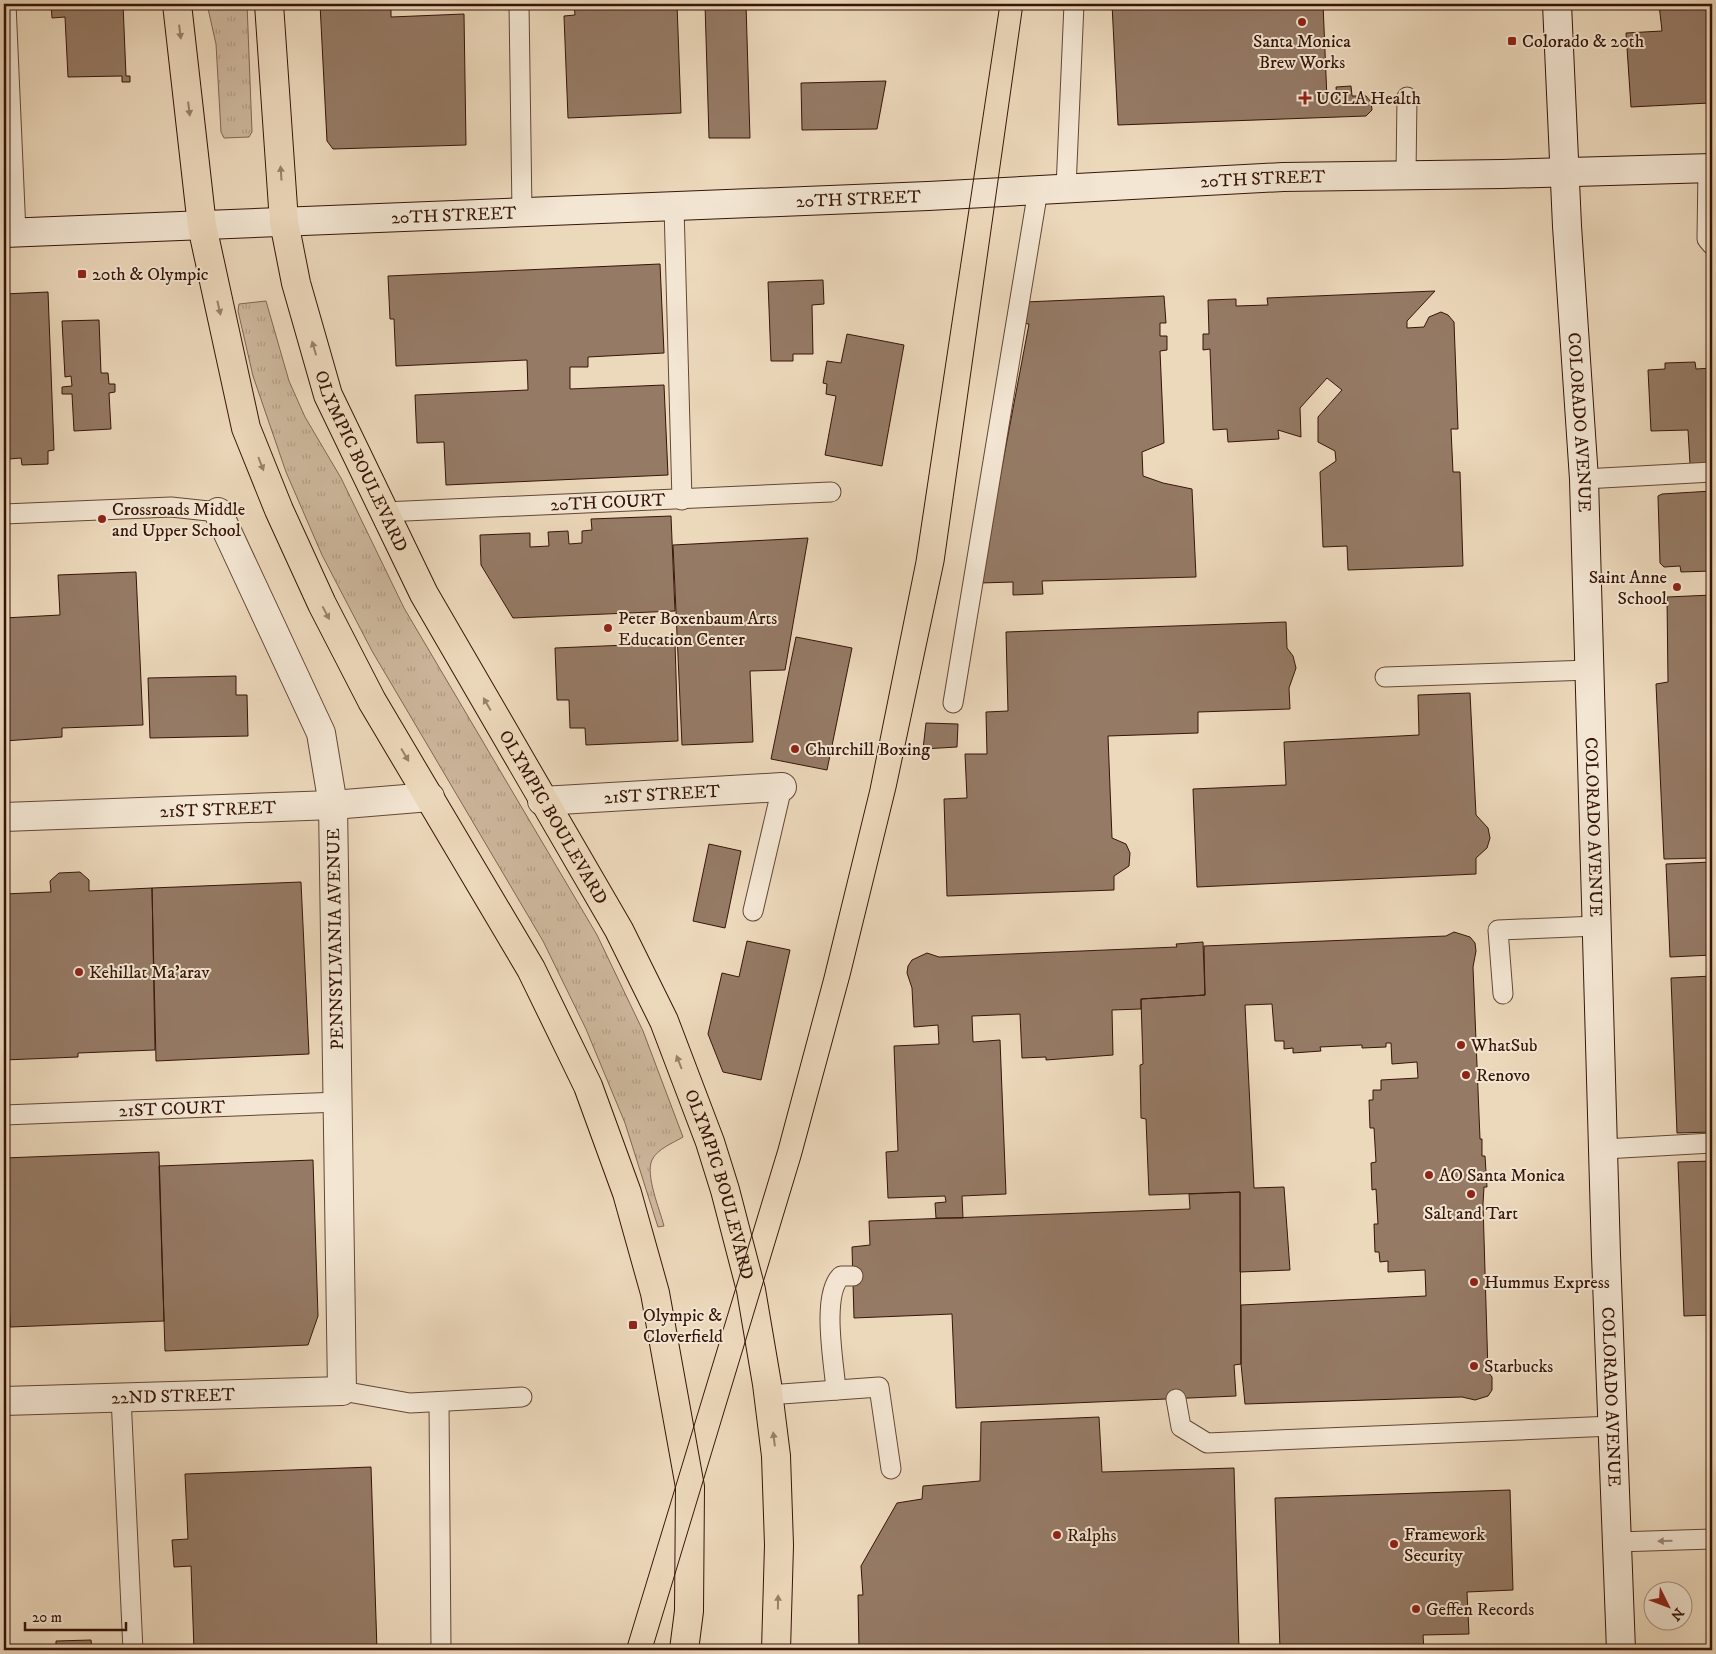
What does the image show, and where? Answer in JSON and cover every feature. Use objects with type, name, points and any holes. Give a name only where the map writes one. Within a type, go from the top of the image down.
[{"type":"main road","points":[[177,4],[202,226],[246,428],[279,510],[322,604],[372,701],[532,969],[588,1086],[628,1192],[655,1293],[690,1488],[689,1611],[684,1650]]},
{"type":"main road","name":"OLYMPIC BOULEVARD","points":[[269,4],[284,222],[296,283],[328,394],[424,594],[619,930],[664,1021],[710,1142],[725,1190],[751,1290],[776,1456],[780,1545],[776,1650]]},
{"type":"main road","name":"COLORADO AVENUE","points":[[1558,4],[1577,393],[1584,479],[1621,1650]]},
{"type":"main road","name":"20TH STREET","points":[[10,233],[1038,190],[1283,177],[1710,168]]},
{"type":"main road","name":"PENNSYLVANIA AVENUE","points":[[218,512],[321,733],[333,805],[342,1391]]},
{"type":"main road","name":"21ST STREET","points":[[542,800],[782,787]]},
{"type":"main road","name":"21ST STREET","points":[[4,817],[333,805],[430,797]]},
{"type":"main road","name":"22ND STREET","points":[[4,1402],[342,1391]]},
{"type":"lane","points":[[6,4],[10,233]]},
{"type":"lane","points":[[519,4],[522,212]]},
{"type":"lane","points":[[1066,188],[1074,4]]},
{"type":"lane","points":[[1406,174],[1407,97]]},
{"type":"lane","points":[[1710,168],[1707,239],[1712,245]]},
{"type":"lane","points":[[952,703],[1038,190]]},
{"type":"lane","points":[[674,206],[682,500]]},
{"type":"lane","points":[[1584,479],[1712,472]]},
{"type":"lane","name":"20TH COURT","points":[[384,512],[831,492]]},
{"type":"lane","points":[[4,514],[171,507],[218,512]]},
{"type":"lane","points":[[1385,677],[1590,670]]},
{"type":"lane","points":[[753,911],[782,787]]},
{"type":"lane","points":[[1503,994],[1498,930],[1597,926]]},
{"type":"lane","name":"21ST COURT","points":[[4,1116],[339,1102]]},
{"type":"lane","points":[[1604,1148],[1712,1143]]},
{"type":"lane","points":[[836,1390],[830,1315],[834,1283],[841,1276],[853,1276]]},
{"type":"lane","points":[[768,1395],[879,1387],[891,1469]]},
{"type":"lane","points":[[342,1391],[410,1404],[522,1397]]},
{"type":"lane","points":[[121,1397],[133,1650]]},
{"type":"lane","points":[[1176,1399],[1181,1427],[1207,1443],[1613,1426]]},
{"type":"lane","points":[[438,1402],[442,1650]]},
{"type":"lane","points":[[1617,1542],[1712,1539]]},
{"type":"green space","points":[[207,4],[247,4],[252,132],[249,137],[224,138],[221,132],[216,44]]},
{"type":"green space","points":[[266,301],[289,381],[305,417],[341,478],[404,608],[597,935],[643,1031],[683,1137],[654,1156],[650,1166],[654,1193],[664,1226],[658,1227],[625,1123],[586,1029],[543,941],[372,651],[322,555],[286,472],[253,376],[238,311],[239,304]]},
{"type":"building","points":[[51,4],[123,4],[126,76],[130,76],[130,82],[122,82],[122,76],[68,77],[65,17],[52,18]]},
{"type":"building","points":[[320,4],[391,4],[391,17],[464,14],[466,145],[333,149],[327,141]]},
{"type":"building","points":[[574,4],[677,4],[681,113],[568,118],[564,16],[575,15]]},
{"type":"building","points":[[705,4],[746,4],[750,138],[709,138]]},
{"type":"building","points":[[1112,4],[1323,4],[1327,99],[1337,99],[1336,87],[1351,86],[1352,96],[1366,96],[1371,102],[1372,110],[1366,116],[1118,125]]},
{"type":"building","points":[[1659,4],[1712,4],[1712,81],[1707,81],[1709,103],[1631,107],[1626,33],[1662,31]]},
{"type":"building","points":[[886,81],[877,129],[802,130],[801,83]]},
{"type":"building","points":[[660,264],[664,353],[588,357],[588,367],[570,367],[570,389],[664,385],[668,475],[446,485],[444,442],[417,443],[415,395],[528,390],[527,360],[396,366],[394,319],[390,319],[388,276]]},
{"type":"building","points":[[823,280],[824,304],[812,305],[813,354],[793,354],[793,361],[771,361],[768,282]]},
{"type":"building","points":[[1435,291],[1407,321],[1407,328],[1424,327],[1429,317],[1441,312],[1448,315],[1454,322],[1458,429],[1451,429],[1453,472],[1460,472],[1463,566],[1348,570],[1347,546],[1323,547],[1320,472],[1336,461],[1335,451],[1318,442],[1318,417],[1342,390],[1327,378],[1300,408],[1301,437],[1278,430],[1279,439],[1228,442],[1227,429],[1213,430],[1210,349],[1203,350],[1203,334],[1209,334],[1208,300],[1236,299],[1236,306],[1268,305],[1267,298]]},
{"type":"building","points":[[48,292],[54,450],[48,451],[48,464],[22,465],[21,458],[9,459],[9,451],[4,452],[4,294]]},
{"type":"building","points":[[1164,296],[1166,323],[1160,323],[1160,336],[1167,336],[1167,350],[1160,351],[1164,443],[1142,452],[1143,476],[1163,483],[1192,489],[1196,577],[1042,581],[1043,594],[1013,595],[1013,582],[980,583],[1029,324],[1021,323],[1025,302]]},
{"type":"building","points":[[99,320],[101,373],[108,373],[109,384],[115,384],[115,392],[109,393],[111,429],[74,431],[72,394],[62,394],[62,387],[72,386],[71,376],[65,377],[62,321]]},
{"type":"building","points":[[847,334],[904,345],[882,466],[825,455],[836,396],[826,394],[827,384],[823,383],[827,361],[841,363]]},
{"type":"building","points":[[1695,362],[1696,369],[1712,368],[1712,463],[1690,464],[1688,430],[1651,431],[1648,370],[1665,369],[1665,363]]},
{"type":"building","points":[[1712,491],[1712,578],[1711,571],[1681,572],[1680,566],[1664,567],[1660,563],[1658,496],[1662,494]]},
{"type":"building","points":[[671,516],[675,611],[513,618],[481,565],[480,535],[530,533],[530,547],[549,546],[548,532],[568,531],[569,544],[582,543],[582,531],[592,530],[591,519]]},
{"type":"building","points":[[808,538],[785,670],[750,671],[753,742],[682,745],[673,545]]},
{"type":"building","points":[[136,572],[143,725],[62,728],[62,737],[4,741],[4,618],[60,615],[58,575]]},
{"type":"building","points":[[1712,595],[1712,858],[1664,859],[1656,684],[1668,682],[1667,597]]},
{"type":"building","points":[[1286,622],[1287,648],[1293,656],[1296,668],[1289,688],[1290,709],[1198,712],[1198,733],[1108,736],[1112,838],[1126,844],[1130,853],[1129,866],[1114,876],[1114,890],[947,896],[944,799],[967,798],[965,754],[987,754],[986,712],[1008,711],[1006,632]]},
{"type":"building","points":[[796,637],[852,648],[827,770],[771,759]]},
{"type":"building","points":[[675,643],[678,741],[586,745],[585,728],[570,728],[569,700],[557,700],[555,648]]},
{"type":"building","points":[[236,676],[236,695],[247,695],[248,736],[150,738],[148,678]]},
{"type":"building","points":[[1470,693],[1476,815],[1488,828],[1490,838],[1487,848],[1476,858],[1476,874],[1197,887],[1193,789],[1286,785],[1284,742],[1419,735],[1418,695]]},
{"type":"building","points":[[926,723],[958,724],[957,747],[923,749]]},
{"type":"building","points":[[709,844],[741,851],[725,928],[693,921]]},
{"type":"building","points":[[1712,862],[1712,955],[1670,957],[1666,864]]},
{"type":"building","name":"Kehillat Ma’arav","points":[[80,872],[89,880],[89,891],[152,888],[155,1050],[78,1053],[78,1057],[4,1060],[4,894],[51,892],[50,881],[59,873]]},
{"type":"building","points":[[301,882],[309,1054],[156,1061],[152,888]]},
{"type":"building","name":"AO Santa Monica","points":[[1454,932],[1470,937],[1475,943],[1476,951],[1473,967],[1480,1139],[1482,1139],[1482,1156],[1485,1156],[1487,1187],[1484,1187],[1483,1204],[1488,1372],[1492,1377],[1492,1390],[1488,1396],[1475,1400],[1462,1397],[1245,1404],[1241,1364],[1241,1305],[1426,1296],[1425,1270],[1388,1272],[1388,1261],[1380,1262],[1379,1252],[1375,1252],[1374,1224],[1378,1224],[1376,1189],[1372,1190],[1371,1163],[1376,1162],[1374,1128],[1370,1128],[1369,1100],[1373,1100],[1373,1090],[1381,1090],[1381,1080],[1418,1078],[1417,1062],[1392,1064],[1391,1043],[1386,1043],[1386,1047],[1362,1048],[1362,1045],[1320,1047],[1321,1051],[1293,1053],[1293,1048],[1284,1049],[1284,1041],[1275,1041],[1272,1004],[1245,1005],[1254,1188],[1284,1187],[1290,1270],[1240,1272],[1240,1192],[1149,1195],[1146,1119],[1141,1118],[1140,1065],[1143,1064],[1141,999],[1205,995],[1204,946],[1446,936]]},
{"type":"building","points":[[747,941],[790,950],[761,1080],[723,1072],[708,1034],[722,973],[739,977]]},
{"type":"building","points":[[1203,942],[1205,995],[1141,999],[1141,1009],[1112,1010],[1113,1055],[1046,1060],[1046,1057],[1022,1058],[1020,1014],[972,1016],[973,1042],[1000,1040],[1006,1194],[962,1196],[963,1218],[936,1218],[935,1203],[946,1202],[945,1196],[888,1198],[886,1152],[898,1151],[894,1046],[939,1044],[938,1025],[914,1027],[912,988],[907,973],[908,966],[912,960],[927,953],[939,957],[1177,947],[1176,944]]},
{"type":"building","points":[[1712,976],[1712,1132],[1677,1133],[1671,978]]},
{"type":"building","points":[[159,1152],[164,1321],[10,1327],[4,1158]]},
{"type":"building","points":[[4,1154],[10,1327],[4,1327]]},
{"type":"building","points":[[313,1160],[318,1316],[308,1345],[165,1351],[159,1166]]},
{"type":"building","points":[[1712,1161],[1712,1315],[1684,1316],[1678,1162]]},
{"type":"building","points":[[1240,1192],[1241,1364],[1234,1365],[1236,1396],[956,1408],[952,1314],[854,1318],[852,1247],[870,1245],[869,1221],[1190,1209],[1189,1194]]},
{"type":"building","name":"Ralphs","points":[[1099,1417],[1102,1472],[1234,1468],[1239,1650],[859,1650],[858,1595],[863,1595],[861,1566],[897,1503],[922,1499],[923,1486],[980,1481],[981,1422]]},
{"type":"building","points":[[371,1467],[377,1650],[194,1650],[191,1566],[174,1567],[172,1540],[188,1539],[185,1474]]},
{"type":"building","name":"Framework Security","points":[[1510,1490],[1513,1590],[1467,1592],[1469,1634],[1423,1635],[1424,1650],[1280,1650],[1275,1498]]},
{"type":"building","points":[[91,1640],[92,1650],[56,1650],[56,1641]]},
{"type":"tram line","points":[[626,1650],[778,1149],[824,977],[870,789],[916,561],[1000,4]]},
{"type":"tram line","points":[[652,1650],[801,1157],[850,976],[896,788],[944,562],[1023,4]]},
{"type":"place","name":"Santa Monica Brew Works","points":[[1302,22]]},
{"type":"place","name":"Colorado & 20th","points":[[1512,41]]},
{"type":"place","name":"UCLA Health","points":[[1305,98]]},
{"type":"place","name":"20th & Olympic","points":[[82,274]]},
{"type":"place","name":"Crossroads Middle and Upper School","points":[[102,519]]},
{"type":"place","name":"Saint Anne School","points":[[1677,587]]},
{"type":"place","name":"Peter Boxenbaum Arts Education Center","points":[[608,628]]},
{"type":"place","name":"Churchill Boxing","points":[[795,749]]},
{"type":"place","name":"Kehillat Ma’arav","points":[[79,972]]},
{"type":"place","name":"WhatSub","points":[[1461,1045]]},
{"type":"place","name":"Renovo","points":[[1466,1075]]},
{"type":"place","name":"AO Santa Monica","points":[[1429,1175]]},
{"type":"place","name":"Salt and Tart","points":[[1471,1194]]},
{"type":"place","name":"Hummus Express","points":[[1474,1282]]},
{"type":"place","name":"Olympic & Cloverfield","points":[[633,1325]]},
{"type":"place","name":"Starbucks","points":[[1474,1366]]},
{"type":"place","name":"Ralphs","points":[[1057,1535]]},
{"type":"place","name":"Framework Security","points":[[1394,1544]]},
{"type":"place","name":"Geffen Records","points":[[1416,1609]]}]
